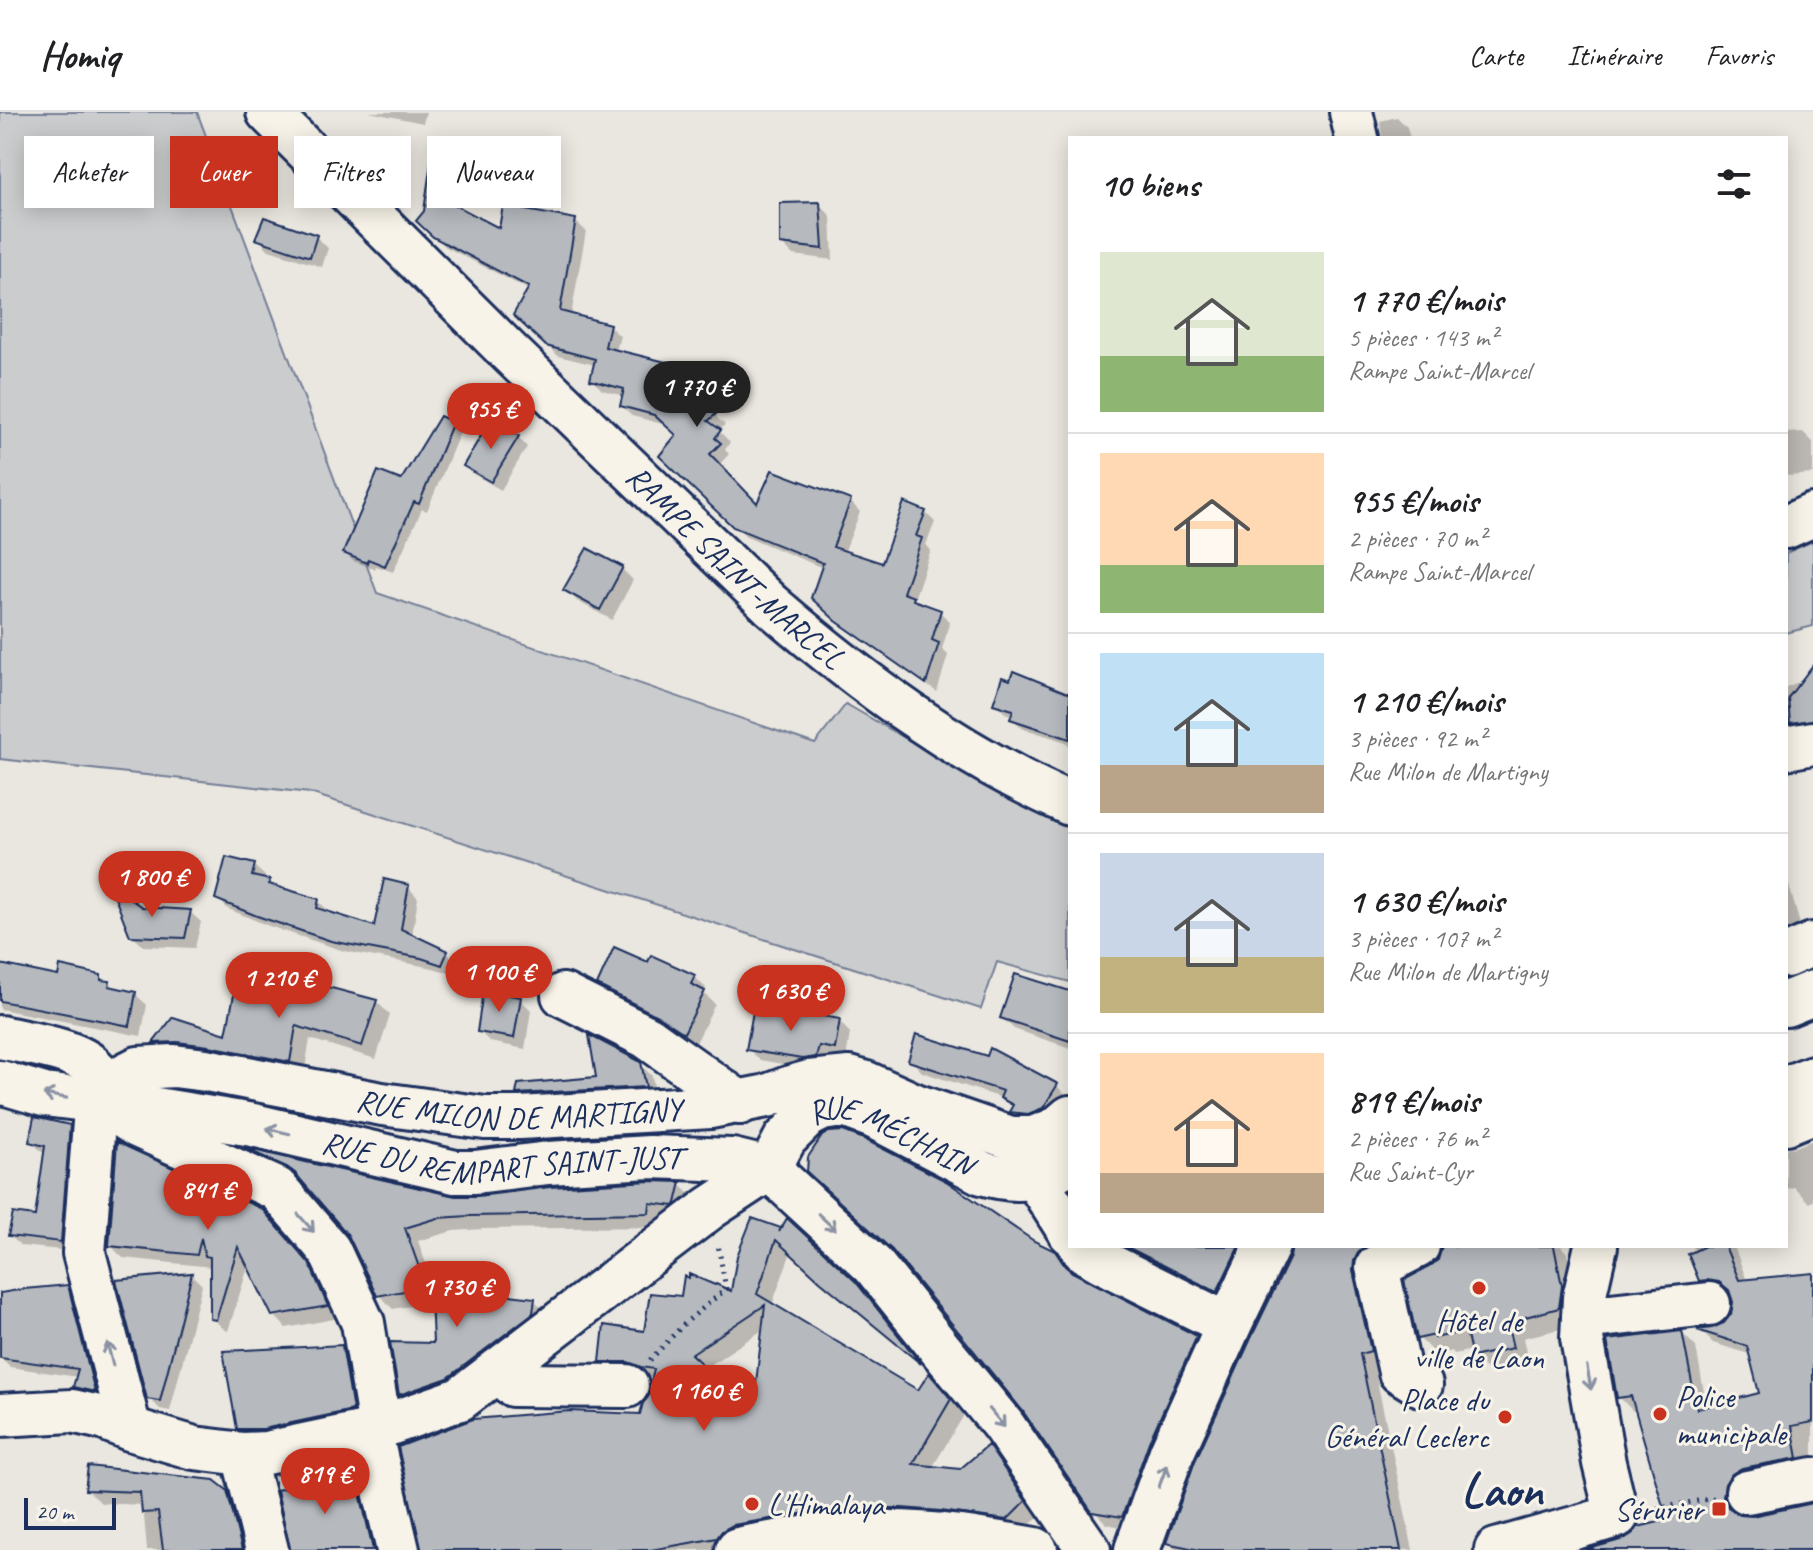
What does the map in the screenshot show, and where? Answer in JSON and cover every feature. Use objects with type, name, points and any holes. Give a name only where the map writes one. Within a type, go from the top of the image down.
[{"type":"main road","points":[[1788,1003],[1813,993]]},
{"type":"main road","points":[[1137,1550],[1172,1452],[1266,1248]]},
{"type":"main road","points":[[738,1550],[781,1542],[881,1533],[928,1535],[1035,1550]]},
{"type":"street","name":"RAMPE SAINT-MARCEL","points":[[268,112],[510,353],[782,615],[859,678],[950,741],[1004,773],[1068,803]]},
{"type":"street","points":[[1351,112],[1357,136]]},
{"type":"street","points":[[1788,526],[1813,515]]},
{"type":"street","points":[[1788,748],[1813,743]]},
{"type":"street","points":[[1788,955],[1813,944]]},
{"type":"street","points":[[563,995],[647,1037],[740,1103]]},
{"type":"street","points":[[0,1037],[77,1055],[94,1068],[105,1083],[109,1113],[84,1253],[130,1429]]},
{"type":"street","name":"RUE MILON DE MARTIGNY","points":[[109,1113],[126,1074],[138,1068],[155,1066],[206,1070],[382,1104],[485,1118],[675,1110],[740,1103],[809,1082],[849,1078],[1011,1138],[1033,1138],[1056,1129],[1068,1119]]},
{"type":"street","points":[[1788,1087],[1813,1077]]},
{"type":"street","name":"RUE DU REMPART SAINT-JUST","points":[[0,1082],[109,1113],[253,1125],[455,1172],[650,1157],[732,1160],[769,1169]]},
{"type":"street","name":"RUE MÉCHAIN","points":[[769,1169],[785,1139],[808,1116],[822,1109],[847,1107],[874,1117],[982,1173],[1017,1181],[1052,1171],[1068,1226]]},
{"type":"street","points":[[1788,1122],[1813,1112]]},
{"type":"street","points":[[109,1113],[277,1189],[329,1250],[363,1323],[375,1429],[398,1550]]},
{"type":"street","points":[[0,1415],[72,1411],[194,1448],[243,1454],[266,1453],[375,1429],[460,1399],[710,1208],[769,1169],[873,1265],[1003,1425],[1089,1550]]},
{"type":"street","points":[[1082,1248],[1103,1262],[1229,1325]]},
{"type":"street","points":[[1414,1248],[1377,1267],[1400,1372],[1421,1385]]},
{"type":"street","points":[[1514,1547],[1617,1516],[1604,1463],[1582,1338],[1584,1298],[1596,1248]]},
{"type":"street","points":[[1583,1318],[1709,1304]]},
{"type":"street","points":[[497,1372],[513,1385],[627,1386]]},
{"type":"street","points":[[243,1454],[267,1550]]},
{"type":"street","points":[[1747,1492],[1813,1479]]},
{"type":"path","points":[[627,1386],[685,1323],[726,1289],[710,1208]]},
{"type":"path","points":[[1617,1516],[1747,1492]]},
{"type":"shaded area","points":[[0,112],[197,112],[206,136],[170,136],[170,208],[233,208],[377,593],[815,744],[846,704],[1028,809],[1068,824],[1068,981],[997,962],[981,1009],[310,793],[0,759]]},
{"type":"shaded area","points":[[1813,541],[1813,626],[1788,632],[1788,552]]},
{"type":"building","points":[[427,190],[427,208],[461,208],[499,228],[503,208],[576,219],[560,311],[610,324],[605,347],[674,364],[711,386],[702,403],[716,414],[708,421],[721,430],[715,438],[721,443],[710,454],[757,503],[772,470],[851,500],[833,547],[882,563],[904,502],[926,511],[916,536],[922,538],[903,593],[941,610],[932,640],[939,643],[926,684],[836,621],[811,598],[823,563],[733,527],[659,456],[676,435],[654,415],[620,406],[624,389],[590,380],[595,359],[546,346],[513,315],[529,287],[433,237],[416,221],[424,211]]},
{"type":"building","points":[[820,202],[823,249],[780,244],[780,203]]},
{"type":"building","points":[[264,217],[317,235],[310,257],[255,239]]},
{"type":"building","points":[[440,416],[453,422],[419,504],[414,502],[385,566],[368,559],[367,563],[343,553],[378,471],[401,480]]},
{"type":"building","points":[[491,419],[519,436],[491,482],[463,466]]},
{"type":"building","points":[[587,548],[623,567],[600,610],[563,590]]},
{"type":"building","points":[[1813,665],[1813,720],[1790,723],[1788,698]]},
{"type":"building","points":[[1013,671],[1068,693],[1068,738],[1010,719],[1013,710],[993,704],[1002,677],[1010,680]]},
{"type":"building","points":[[226,857],[255,864],[252,876],[270,880],[269,884],[319,899],[317,908],[374,926],[384,879],[409,885],[401,929],[448,951],[442,965],[421,958],[331,941],[215,899]]},
{"type":"building","points":[[110,885],[142,907],[191,910],[185,938],[130,936]]},
{"type":"building","points":[[614,947],[648,962],[651,955],[695,975],[691,984],[705,991],[684,1033],[597,985]]},
{"type":"building","points":[[0,964],[58,976],[60,966],[101,975],[101,980],[110,981],[109,986],[136,992],[130,1026],[0,1001]]},
{"type":"building","points":[[1015,974],[1068,990],[1068,1040],[1000,1018]]},
{"type":"building","points":[[237,980],[318,994],[320,985],[377,1000],[362,1046],[296,1026],[290,1062],[209,1046],[153,1043],[173,1017],[226,1034]]},
{"type":"building","points":[[483,991],[521,997],[514,1038],[477,1032]]},
{"type":"building","points":[[754,1006],[840,1019],[835,1049],[819,1046],[816,1057],[802,1059],[746,1050]]},
{"type":"building","points":[[916,1034],[987,1056],[990,1048],[1058,1084],[1043,1108],[1028,1114],[1009,1112],[1013,1105],[1000,1098],[1003,1091],[908,1061]]},
{"type":"building","points":[[589,1035],[641,1062],[646,1087],[516,1094],[518,1084],[596,1077]]},
{"type":"building","points":[[34,1117],[70,1125],[61,1242],[8,1236],[13,1213],[35,1216],[45,1146],[29,1142]]},
{"type":"building","points":[[843,1131],[946,1181],[1034,1241],[1055,1251],[1072,1272],[1197,1336],[1149,1442],[1122,1517],[1092,1512],[1022,1410],[892,1250],[807,1172],[808,1157],[822,1136]]},
{"type":"building","points":[[117,1142],[262,1209],[309,1263],[328,1306],[272,1316],[238,1247],[216,1320],[210,1319],[210,1257],[205,1256],[201,1238],[197,1255],[109,1246]]},
{"type":"building","points":[[244,1148],[455,1196],[550,1187],[681,1182],[674,1206],[650,1203],[649,1213],[469,1216],[438,1218],[405,1228],[426,1287],[377,1296],[348,1235],[295,1173]]},
{"type":"building","points":[[752,1218],[781,1228],[779,1232],[787,1218],[855,1281],[921,1364],[820,1281],[776,1240],[757,1294],[918,1390],[929,1373],[951,1399],[913,1464],[960,1469],[988,1445],[1026,1501],[1007,1520],[901,1508],[806,1513],[733,1525],[717,1538],[651,1550],[421,1550],[398,1447],[473,1419],[570,1411],[640,1414],[648,1397],[654,1369],[628,1362],[600,1362],[604,1325],[644,1331],[650,1293],[681,1296],[684,1276],[689,1278],[689,1274],[731,1291],[737,1256]],"holes":[[[765,1305],[754,1400],[690,1388],[702,1364],[691,1354]]]},
{"type":"building","points":[[1129,1248],[1238,1248],[1217,1292]]},
{"type":"building","points":[[1292,1248],[1364,1248],[1354,1261],[1353,1271],[1371,1351],[1360,1354],[1401,1550],[1200,1550],[1166,1543],[1195,1461]]},
{"type":"building","name":"Hôtel de ville de Laon","points":[[1441,1248],[1554,1248],[1562,1286],[1559,1308],[1507,1322],[1513,1348],[1472,1357],[1466,1331],[1417,1339],[1404,1280],[1438,1260]]},
{"type":"building","points":[[1701,1248],[1726,1248],[1739,1280],[1813,1273],[1813,1422],[1792,1426],[1798,1458],[1742,1468],[1732,1474],[1725,1484],[1723,1496],[1728,1507],[1740,1515],[1752,1516],[1813,1503],[1813,1550],[1585,1550],[1624,1539],[1638,1527],[1667,1520],[1631,1396],[1617,1398],[1607,1340],[1682,1331],[1697,1409],[1759,1393],[1747,1346],[1697,1330],[1724,1323],[1731,1314],[1733,1302],[1729,1290],[1719,1282],[1699,1281],[1688,1254]]},
{"type":"building","points":[[469,1265],[469,1290],[535,1298],[533,1313],[448,1378],[399,1395],[390,1342],[433,1343],[430,1273]]},
{"type":"building","points":[[192,1273],[160,1401],[147,1399],[116,1280]]},
{"type":"building","points":[[68,1285],[95,1392],[73,1387],[78,1369],[0,1358],[0,1293]]},
{"type":"building","points":[[342,1345],[353,1410],[263,1429],[237,1429],[223,1351]]},
{"type":"building","points":[[88,1466],[214,1480],[227,1490],[242,1550],[163,1550],[158,1512],[142,1513],[140,1492],[85,1490]]},
{"type":"building","points":[[331,1475],[334,1486],[357,1480],[373,1550],[290,1550],[277,1490]]},
{"type":"place","name":"Hôtel de ville de Laon","points":[[1479,1288]]},
{"type":"place","name":"Police municipale","points":[[1660,1414]]},
{"type":"place","name":"Place du Général Leclerc","points":[[1505,1417]]},
{"type":"place","name":"L'Himalaya","points":[[752,1504]]},
{"type":"place","name":"Sérurier","points":[[1719,1509]]},
{"type":"district","name":"Laon","points":[[1502,1489]]}]
